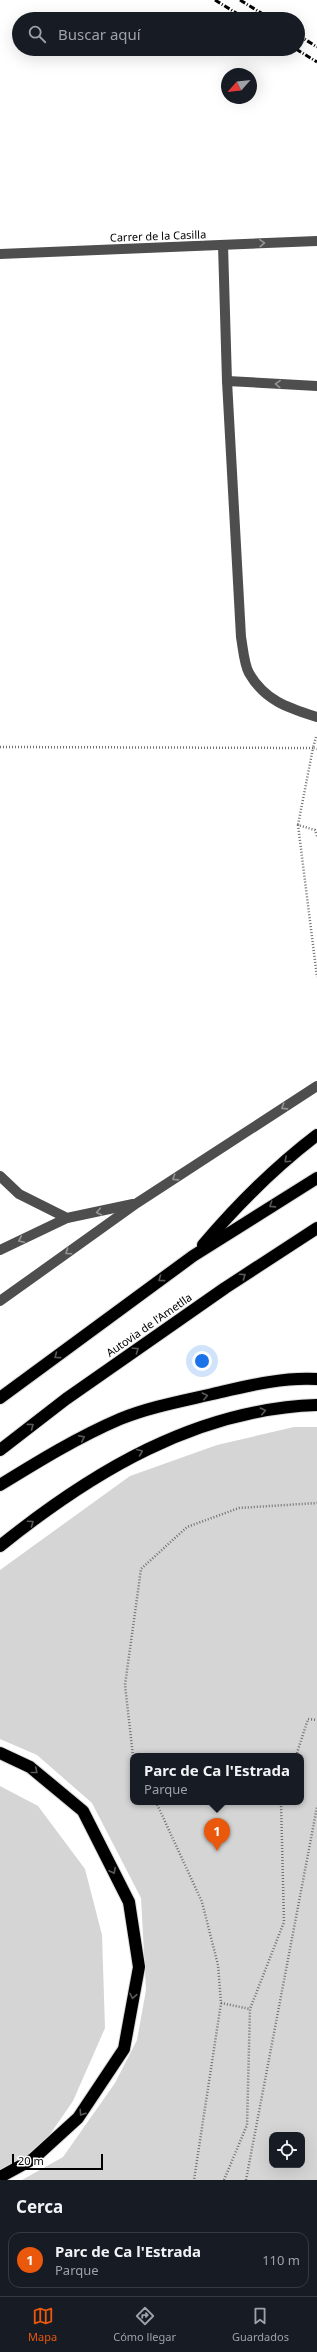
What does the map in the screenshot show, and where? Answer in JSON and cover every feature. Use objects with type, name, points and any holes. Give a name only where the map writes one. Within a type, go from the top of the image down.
[{"type":"highway","points":[[193,1256],[233,1210],[297,1150],[317,1135]]},
{"type":"highway","points":[[0,1398],[193,1256],[317,1178]]},
{"type":"highway","name":"Autovia de l'Ametlla","points":[[0,1450],[66,1399],[225,1288],[317,1228]]},
{"type":"highway","points":[[0,1485],[59,1449],[122,1419],[172,1404],[243,1387],[302,1378],[317,1379]]},
{"type":"highway","points":[[0,1546],[82,1487],[135,1454],[218,1420],[285,1406],[317,1405]]},
{"type":"highway","points":[[0,1753],[30,1767],[83,1811],[129,1902],[139,1967],[124,2048],[83,2112],[33,2159],[0,2177]]},
{"type":"street","name":"Carrer de la Casilla","points":[[0,254],[317,240]]},
{"type":"street","points":[[223,245],[227,381],[241,637],[249,672],[264,692],[278,704],[317,718]]},
{"type":"street","points":[[227,381],[317,386]]},
{"type":"street","points":[[0,1302],[137,1203],[317,1086]]},
{"type":"street","points":[[0,1176],[19,1194],[68,1218]]},
{"type":"street","points":[[0,1250],[68,1218],[137,1203]]},
{"type":"path","points":[[317,732],[298,825],[317,976]]},
{"type":"path","points":[[0,747],[317,749]]},
{"type":"path","points":[[298,825],[315,830],[317,836]]},
{"type":"path","points":[[133,1753],[125,1685],[141,1569],[187,1527],[240,1508],[317,1503]]},
{"type":"path","points":[[297,1753],[308,1719],[317,1720]]},
{"type":"path","points":[[157,1805],[202,1902],[218,1965],[221,2003],[194,2180]]},
{"type":"path","points":[[224,2180],[247,2126],[250,2009],[284,1922],[281,1805]]},
{"type":"path","points":[[246,2180],[317,1807]]},
{"type":"path","points":[[221,2003],[250,2009]]},
{"type":"shaded area","points":[[294,1427],[317,1427],[317,2180],[22,2180],[63,2157],[115,2083],[137,2040],[146,1990],[141,1898],[92,1803],[37,1755],[0,1739],[0,1570],[130,1476],[217,1445]]},
{"type":"shaded area","points":[[0,1786],[38,1806],[85,1869],[102,1935],[105,2028],[73,2101],[33,2159],[0,2177]]},
{"type":"railway","points":[[215,0],[235,12]]},
{"type":"railway","points":[[240,0],[260,12]]},
{"type":"railway","points":[[305,39],[317,47]]},
{"type":"railway","points":[[305,55],[317,62]]},
{"type":"place","name":"Parc de Ca l'Estrada","points":[[217,1851]]}]
